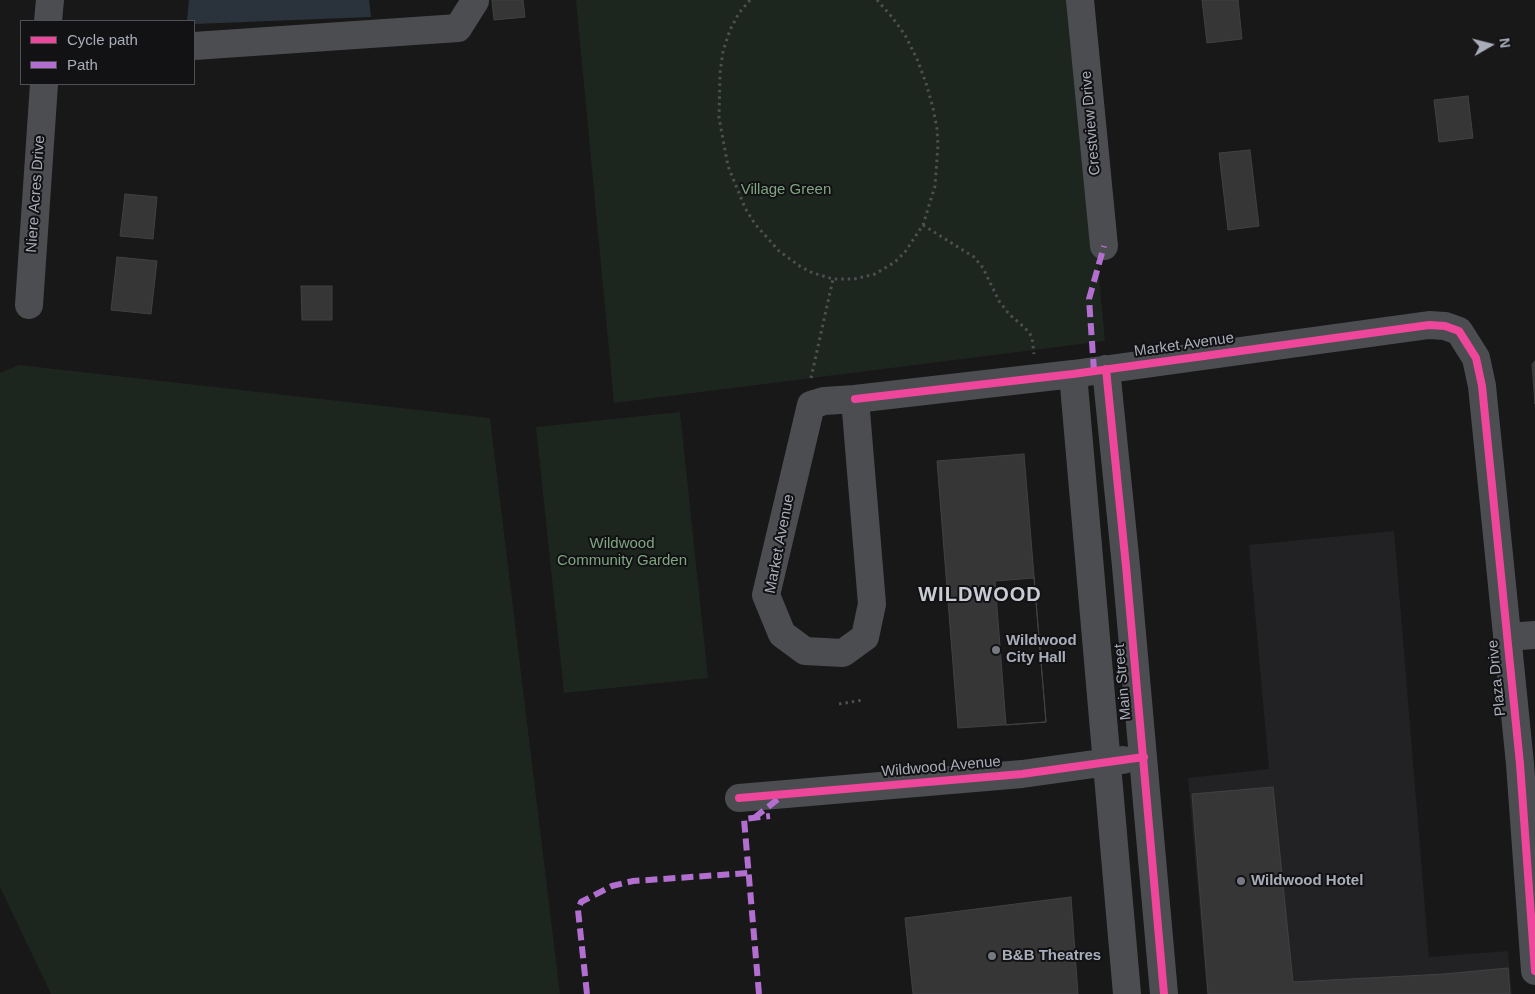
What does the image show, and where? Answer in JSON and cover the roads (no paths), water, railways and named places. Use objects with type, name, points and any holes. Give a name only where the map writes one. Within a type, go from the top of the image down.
[{"type":"street","points":[[48,20],[50,0]]},
{"type":"street","name":"Crestview Drive","points":[[1080,0],[1104,246]]},
{"type":"street","points":[[195,46],[458,28],[475,1]]},
{"type":"street","name":"Niere Acres Drive","points":[[29,305],[44,85]]},
{"type":"street","name":"Market Avenue","points":[[855,399],[872,604],[864,637],[842,654],[805,651],[782,634],[766,595],[811,405],[824,401],[1073,374],[1429,326],[1444,326],[1459,331],[1476,358],[1481,382]]},
{"type":"street","name":"Main Street","points":[[1106,369],[1144,757],[1164,994]]},
{"type":"street","name":"Main Street","points":[[1073,374],[1127,994]]},
{"type":"street","name":"Plaza Drive","points":[[1481,382],[1507,637],[1527,764],[1535,971]]},
{"type":"street","points":[[1507,637],[1535,635]]},
{"type":"street","name":"Wildwood Avenue","points":[[739,798],[1022,774],[1144,757]]},
{"type":"place","name":"Wildwood City Hall","points":[[996,650]]},
{"type":"place","name":"Wildwood Hotel","points":[[1241,881]]},
{"type":"place","name":"B&B Theatres","points":[[992,956]]},
{"type":"district","name":"WILDWOOD","points":[[980,595]]},
{"type":"park label","name":"Village Green","points":[[786,190]]},
{"type":"park label","name":"Wildwood Community Garden","points":[[622,552]]}]
